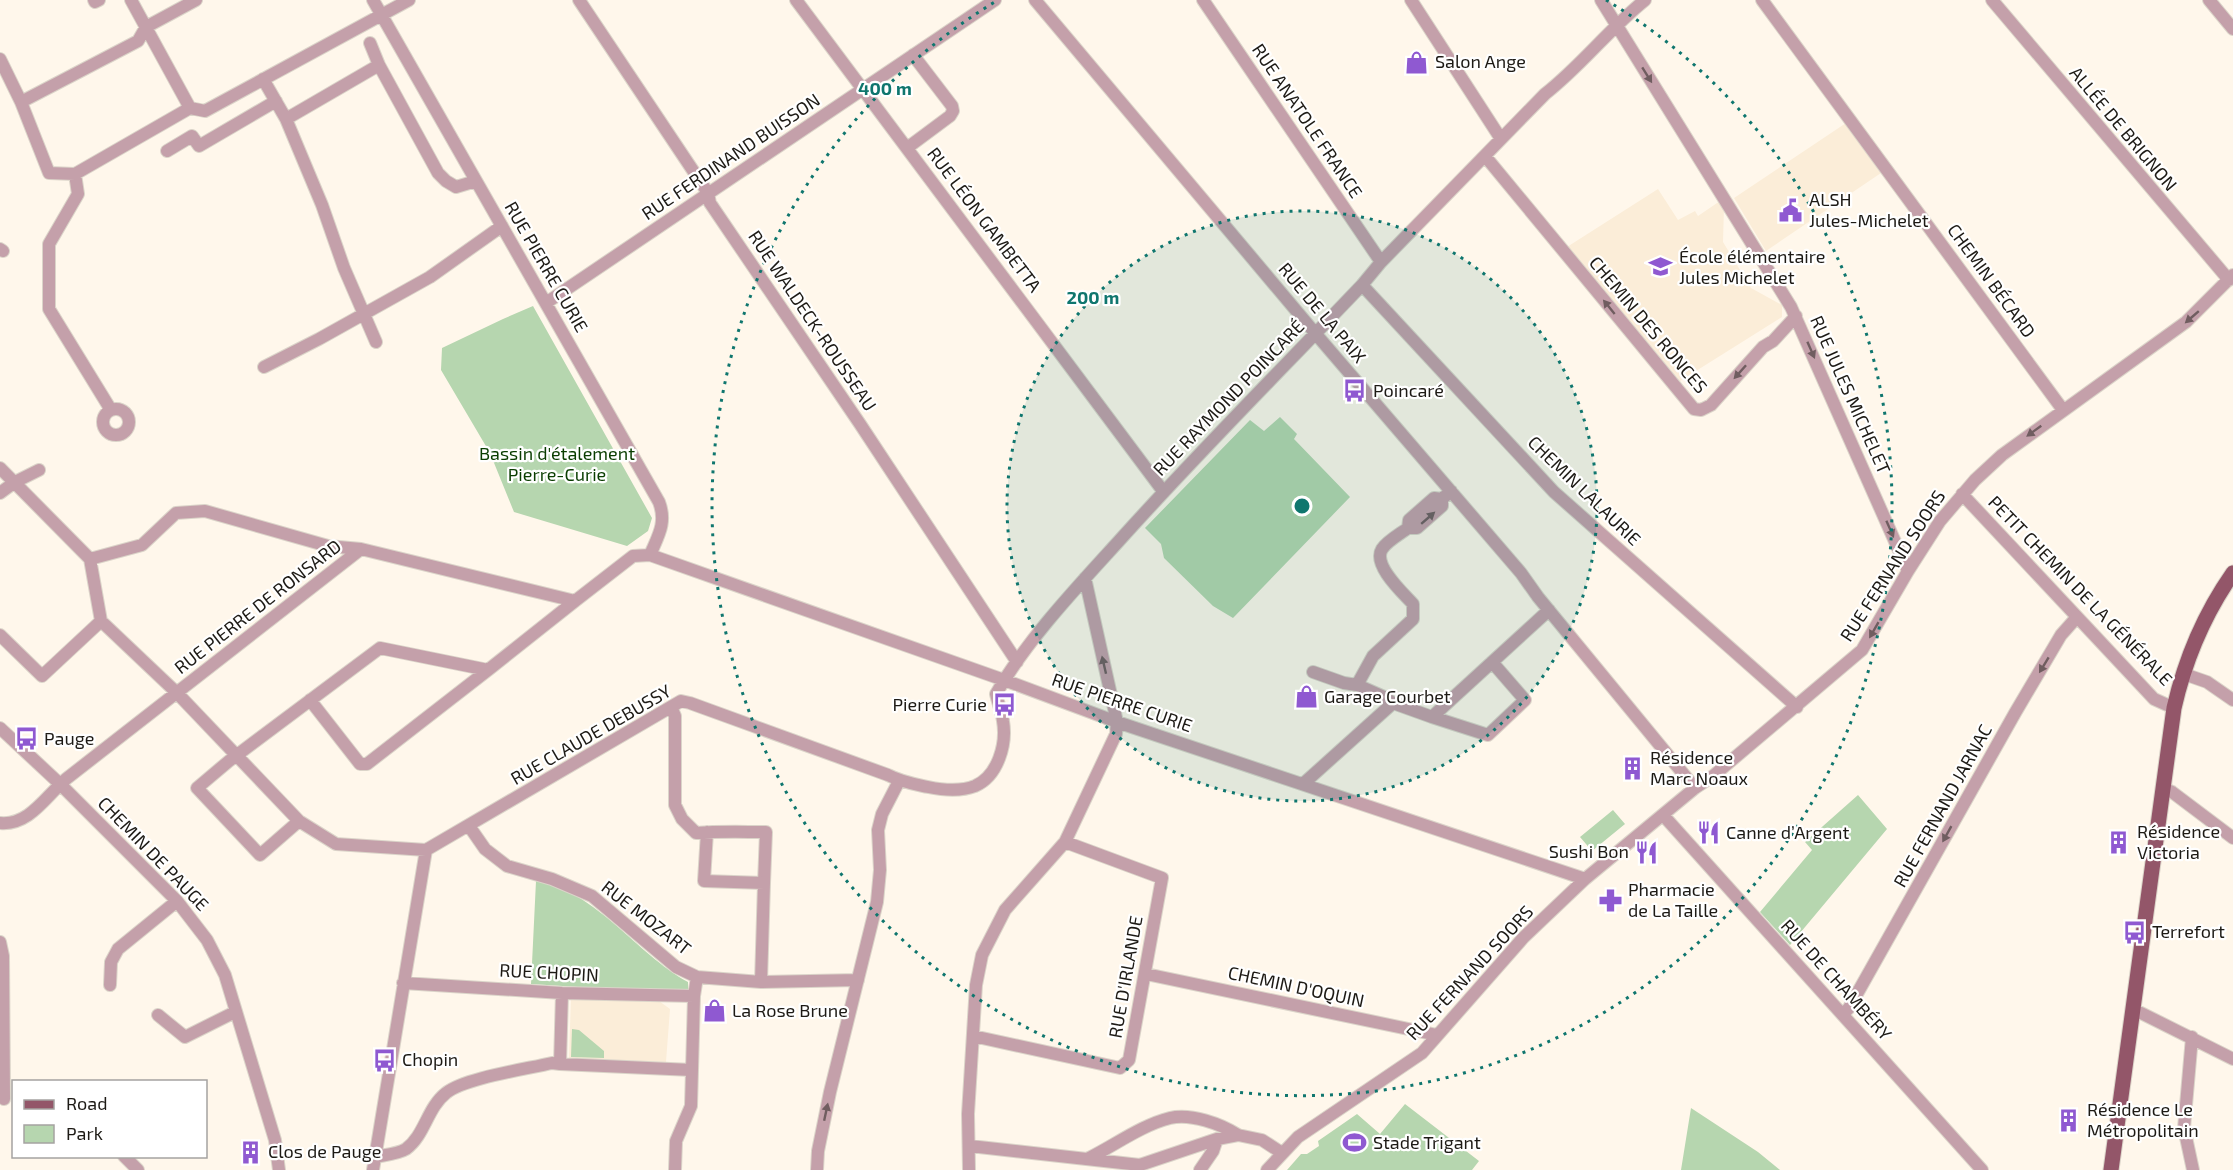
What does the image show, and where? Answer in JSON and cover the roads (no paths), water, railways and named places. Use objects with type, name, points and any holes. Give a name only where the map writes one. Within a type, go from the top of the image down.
[{"type":"main road","points":[[2111,1170],[2174,708],[2201,629],[2220,592],[2233,573]]},
{"type":"street","points":[[94,0],[95,2],[99,0]]},
{"type":"street","points":[[131,0],[190,108]]},
{"type":"street","points":[[21,102],[138,41],[146,27],[196,0]]},
{"type":"street","name":"RUE PIERRE CURIE","points":[[373,0],[659,502],[664,515],[650,555]]},
{"type":"street","points":[[0,58],[21,102],[49,173],[75,174],[190,108],[205,111],[409,0]]},
{"type":"street","name":"RUE WALDECK-ROUSSEAU","points":[[579,0],[708,194],[710,203],[860,424],[1017,662]]},
{"type":"street","name":"RUE LÉON GAMBETTA","points":[[796,0],[1163,491]]},
{"type":"street","name":"RUE FERDINAND BUISSON","points":[[546,303],[995,0]]},
{"type":"street","name":"RUE DE LA PAIX","points":[[1035,0],[1316,333],[1446,495],[1521,573],[1695,788]]},
{"type":"street","name":"RUE ANATOLE FRANCE","points":[[1203,0],[1381,262]]},
{"type":"street","points":[[1411,0],[1501,139]]},
{"type":"street","name":"RUE JULES MICHELET","points":[[1601,0],[1742,225],[1796,316],[1908,571]]},
{"type":"street","name":"RUE RAYMOND POINCARÉ","points":[[1004,680],[1084,579],[1163,491],[1501,139],[1645,0]]},
{"type":"street","name":"CHEMIN BÉCARD","points":[[1762,0],[2063,410]]},
{"type":"street","name":"ALLÉE DE BRIGNON","points":[[1992,0],[2214,266],[2231,277]]},
{"type":"street","points":[[2209,0],[2233,29]]},
{"type":"street","points":[[370,43],[438,173],[456,187],[476,181]]},
{"type":"street","points":[[907,148],[950,116],[953,111],[952,106],[913,55]]},
{"type":"street","points":[[286,118],[379,64]]},
{"type":"street","points":[[263,79],[286,118],[322,205],[344,268],[376,342]]},
{"type":"street","points":[[167,151],[192,136],[199,146],[276,101]]},
{"type":"street","name":"CHEMIN DES RONCES","points":[[1485,156],[1694,409],[1701,410],[1711,405],[1763,347],[1773,341],[1796,316]]},
{"type":"street","points":[[75,174],[78,194],[49,244],[49,309],[111,410]]},
{"type":"street","points":[[264,368],[429,277],[502,226]]},
{"type":"street","name":"RUE FERNAND SOORS","points":[[1268,1170],[1282,1153],[1307,1131],[1416,1057],[1513,947],[1585,879],[1797,707],[1862,650],[1933,532],[1962,494],[2002,455],[2186,322],[2231,277]]},
{"type":"street","name":"CHEMIN LALAURIE","points":[[1362,285],[1554,492],[1797,707]]},
{"type":"street","points":[[0,468],[90,559],[101,621],[177,693],[299,821],[336,844],[426,850],[373,1170]]},
{"type":"street","points":[[0,493],[15,482],[39,470]]},
{"type":"street","name":"PETIT CHEMIN DE LA GÉNÉRALE","points":[[1962,494],[2154,699],[2174,708]]},
{"type":"street","points":[[1357,685],[1373,656],[1413,619],[1413,604],[1384,571],[1380,559],[1382,550],[1408,528],[1417,528],[1442,506],[1446,495]]},
{"type":"street","points":[[90,559],[142,546],[176,513],[205,511],[328,546],[361,549]]},
{"type":"street","name":"RUE PIERRE DE RONSARD","points":[[0,823],[13,823],[24,819],[60,784],[361,549],[574,601]]},
{"type":"street","name":"RUE PIERRE CURIE","points":[[574,601],[633,556],[650,555],[1117,722],[1585,879]]},
{"type":"street","points":[[969,1170],[968,1114],[976,985],[982,955],[1005,910],[1065,842],[1116,734],[1117,722],[1084,579]]},
{"type":"street","points":[[310,700],[360,764],[367,764],[574,601]]},
{"type":"street","points":[[1432,717],[1549,610]]},
{"type":"street","name":"RUE FERNAND JARNAC","points":[[1843,1014],[1849,1008],[1878,958],[2061,635],[2077,617]]},
{"type":"street","points":[[0,635],[42,676],[101,621]]},
{"type":"street","points":[[299,821],[260,855],[197,788],[380,648],[488,670]]},
{"type":"street","points":[[1313,672],[1357,685],[1393,703],[1488,735],[1525,700],[1492,662]]},
{"type":"street","points":[[2184,674],[2207,682],[2233,700]]},
{"type":"street","name":"RUE CLAUDE DEBUSSY","points":[[426,850],[681,701],[888,775],[899,781],[942,790],[959,790],[976,786],[999,761],[1004,722],[996,694],[1004,680]]},
{"type":"street","points":[[1303,784],[1393,703]]},
{"type":"street","points":[[671,707],[675,716],[675,805],[682,819],[696,832],[766,832],[761,982]]},
{"type":"street","name":"CHEMIN DE PAUGE","points":[[0,728],[60,784],[177,901],[199,928],[225,975],[275,1140],[279,1170]]},
{"type":"street","points":[[817,1170],[820,1138],[877,902],[880,822],[899,781]]},
{"type":"street","points":[[2163,788],[2172,792],[2233,838]]},
{"type":"street","name":"RUE DE CHAMBÉRY","points":[[1663,815],[1982,1170]]},
{"type":"street","name":"RUE MOZART","points":[[469,826],[485,849],[507,866],[552,879],[592,896],[676,967],[697,977],[761,982],[858,980]]},
{"type":"street","points":[[707,832],[704,881],[764,883]]},
{"type":"street","name":"RUE D'IRLANDE","points":[[973,1036],[1120,1068],[1130,1060],[1162,878],[1065,842]]},
{"type":"street","points":[[110,985],[111,962],[118,949],[177,901]]},
{"type":"street","points":[[0,942],[3,956],[6,1099]]},
{"type":"street","name":"CHEMIN D'OQUIN","points":[[1146,974],[1437,1035]]},
{"type":"street","points":[[675,1170],[676,1141],[692,1106],[694,996],[697,977]]},
{"type":"street","name":"RUE CHOPIN","points":[[404,983],[562,993],[694,996]]},
{"type":"street","points":[[560,1064],[562,993]]},
{"type":"street","points":[[158,1015],[185,1037],[235,1012]]},
{"type":"street","points":[[2132,1012],[2141,1013],[2233,1059]]},
{"type":"street","points":[[2192,1037],[2184,1128],[2193,1170]]},
{"type":"street","points":[[375,1157],[405,1150],[415,1140],[433,1105],[447,1092],[462,1084],[552,1063],[692,1070]]},
{"type":"street","points":[[1089,1158],[1153,1124],[1172,1118],[1189,1118],[1209,1122],[1238,1135],[1262,1140],[1282,1153]]},
{"type":"street","points":[[969,1146],[1089,1158],[1147,1167],[1217,1139],[1238,1135]]},
{"type":"street","points":[[1200,1170],[1217,1139]]},
{"type":"street","points":[[126,1158],[138,1170]]},
{"type":"place","name":"Salon Ange","points":[[1417,62]]},
{"type":"place","name":"ALSH Jules-Michelet","points":[[1791,210]]},
{"type":"place","name":"École élémentaire Jules Michelet","points":[[1661,267]]},
{"type":"place","name":"Poincaré","points":[[1355,391]]},
{"type":"place","name":"Garage Courbet","points":[[1306,697]]},
{"type":"place","name":"Pierre Curie","points":[[1005,705]]},
{"type":"place","name":"Pauge","points":[[26,739]]},
{"type":"place","name":"Résidence Marc Noaux","points":[[1632,768]]},
{"type":"place","name":"Canne d’Argent","points":[[1708,833]]},
{"type":"place","name":"Résidence Victoria","points":[[2119,842]]},
{"type":"place","name":"Sushi Bon","points":[[1647,852]]},
{"type":"place","name":"Pharmacie de La Taille","points":[[1610,900]]},
{"type":"place","name":"Terrefort","points":[[2134,932]]},
{"type":"place","name":"La Rose Brune","points":[[714,1011]]},
{"type":"place","name":"Chopin","points":[[384,1060]]},
{"type":"place","name":"Résidence Le Métropolitain","points":[[2069,1120]]},
{"type":"place","name":"Stade Trigant","points":[[1355,1143]]},
{"type":"place","name":"Clos de Pauge","points":[[250,1152]]},
{"type":"park label","name":"Bassin d'étalement Pierre-Curie","points":[[557,464]]}]
